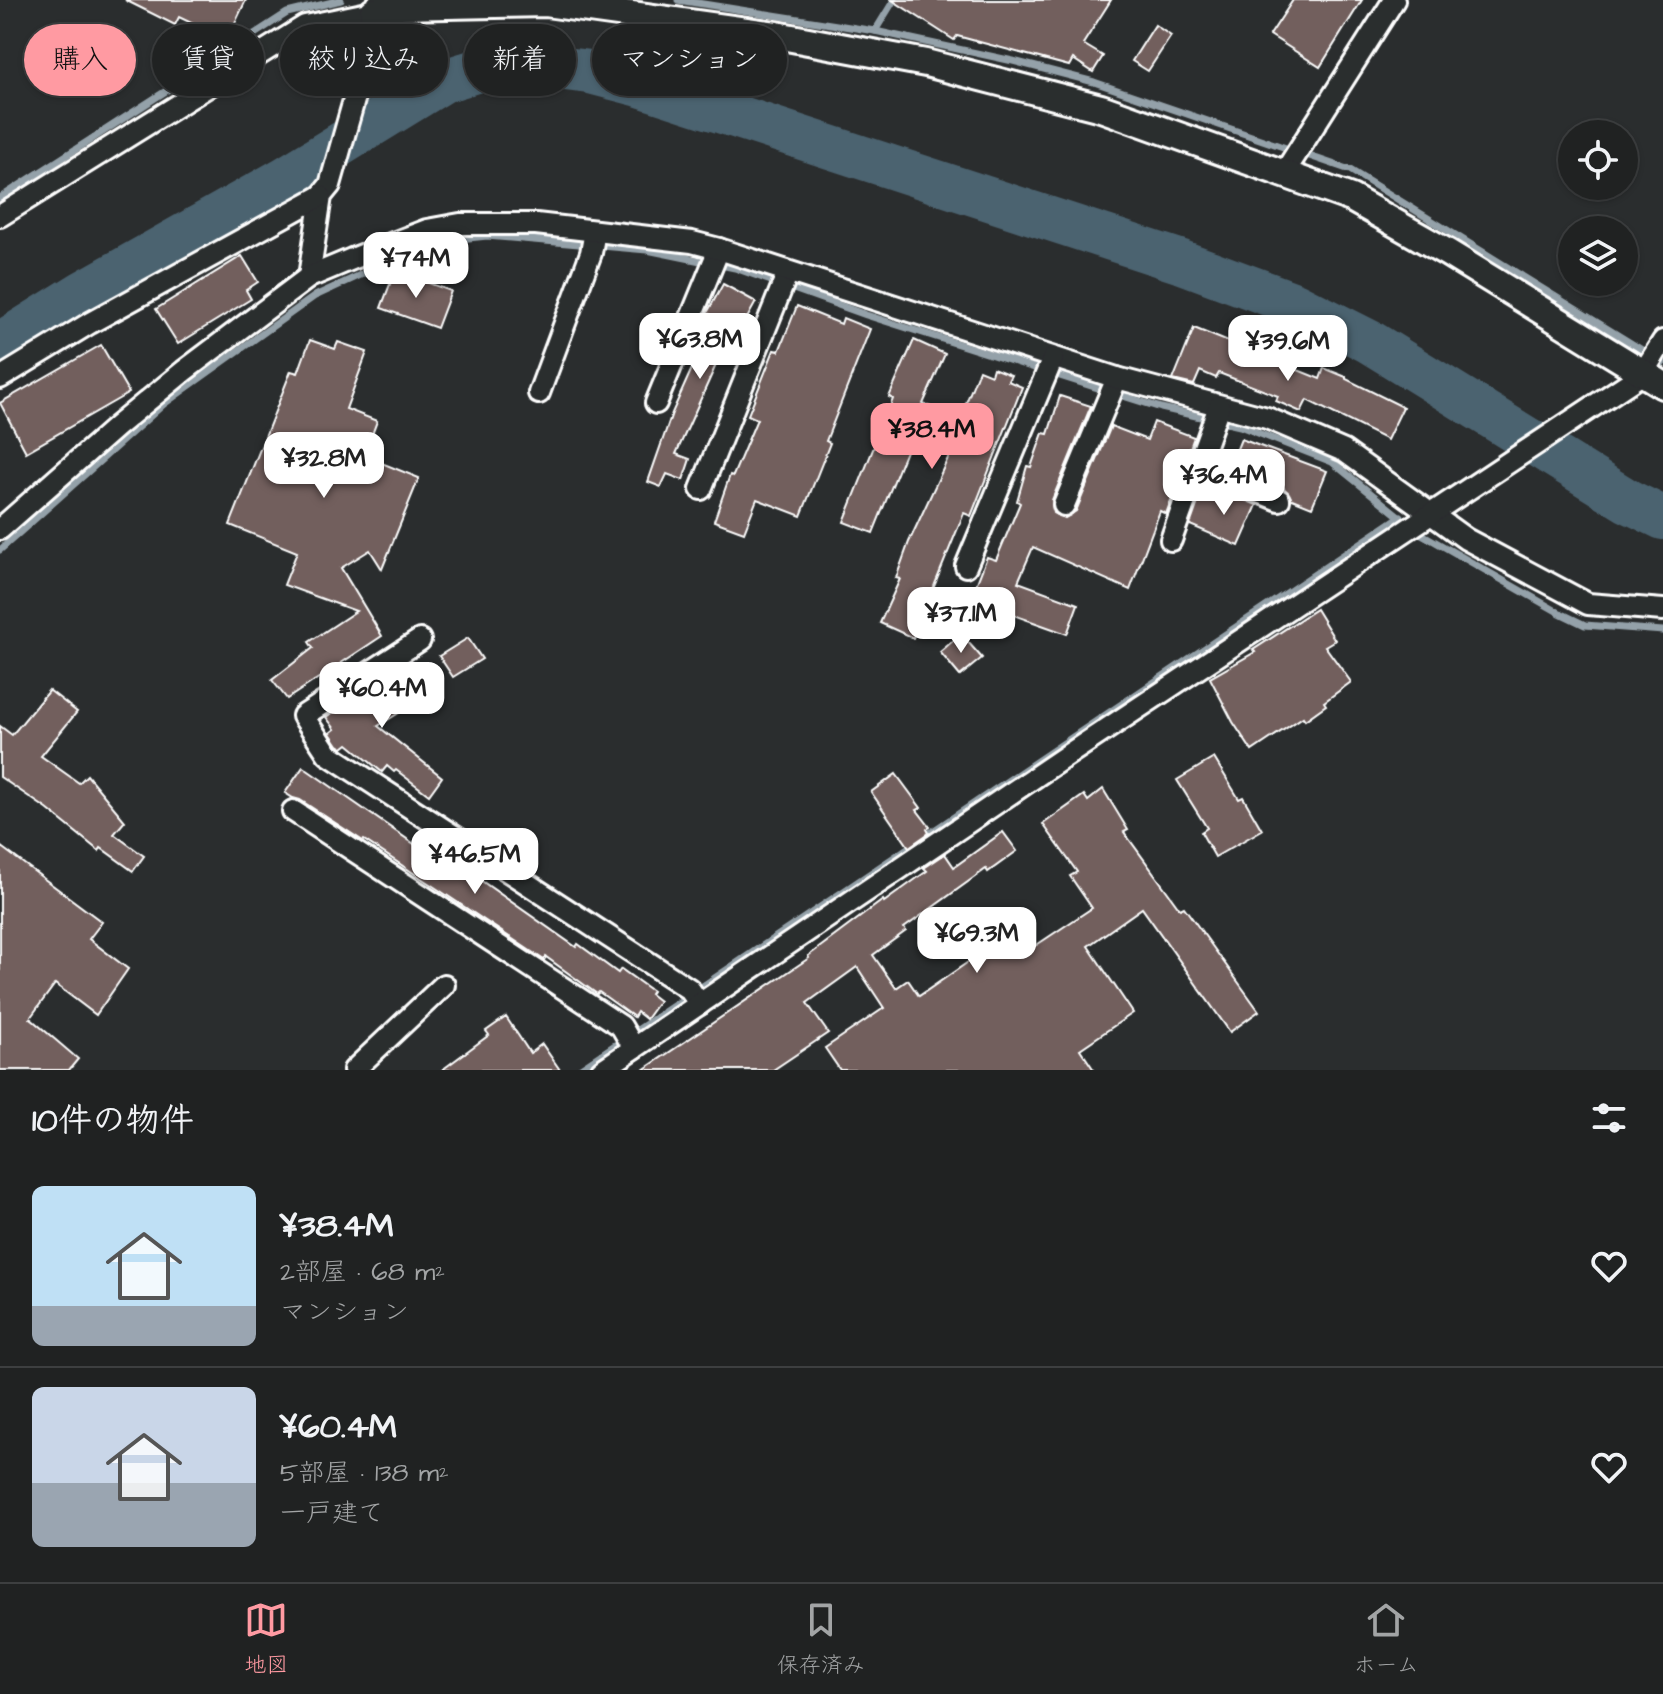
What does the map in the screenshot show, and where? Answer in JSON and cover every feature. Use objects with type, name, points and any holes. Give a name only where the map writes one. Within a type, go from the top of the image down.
[{"type":"street","points":[[1292,160],[1394,0]]},
{"type":"street","points":[[0,216],[305,26],[377,6],[546,3],[776,35],[926,63],[1292,160],[1351,198],[1654,363],[1418,522],[695,997],[630,1041],[602,1070]]},
{"type":"street","points":[[309,277],[325,191],[354,100],[377,6]]},
{"type":"street","points":[[0,378],[90,323],[325,191]]},
{"type":"street","points":[[0,529],[184,371],[309,277],[427,230],[460,224],[536,224],[593,241],[692,242],[715,260],[1049,368],[1216,417],[1267,418],[1344,451],[1418,522],[1466,539],[1588,604],[1663,610]]},
{"type":"street","points":[[539,393],[593,241]]},
{"type":"street","points":[[656,403],[715,260]]},
{"type":"street","points":[[701,489],[784,282]]},
{"type":"street","points":[[966,566],[1049,368]]},
{"type":"street","points":[[1064,505],[1113,387]]},
{"type":"street","points":[[1171,540],[1216,417]]},
{"type":"street","points":[[1198,467],[1279,500]]},
{"type":"street","points":[[420,640],[303,716],[328,754],[695,997]]},
{"type":"street","points":[[293,811],[621,1026],[630,1041]]},
{"type":"street","points":[[354,1070],[444,985]]},
{"type":"building","points":[[125,0],[246,0],[235,24],[194,24],[179,17],[173,24]]},
{"type":"building","points":[[892,0],[1111,0],[1083,44],[1103,56],[1093,72],[1073,59],[1069,66],[957,36],[954,40]]},
{"type":"building","points":[[1293,0],[1362,0],[1320,67],[1270,35]]},
{"type":"building","points":[[1155,25],[1171,36],[1148,71],[1132,61]]},
{"type":"building","points":[[242,256],[258,282],[246,290],[251,299],[178,344],[156,309]]},
{"type":"building","points":[[395,271],[451,291],[437,328],[381,308]]},
{"type":"building","points":[[723,284],[756,302],[740,331],[733,327],[676,454],[690,459],[683,480],[667,474],[661,487],[648,482],[672,413],[715,317],[707,313]]},
{"type":"building","points":[[797,306],[841,324],[843,318],[870,329],[826,441],[830,443],[801,516],[757,499],[744,532],[714,521],[730,475],[733,476],[757,419],[748,415],[774,350],[779,351]]},
{"type":"building","points":[[1194,328],[1320,379],[1324,368],[1403,407],[1387,440],[1307,400],[1301,412],[1276,401],[1278,396],[1219,373],[1216,378],[1200,371],[1194,385],[1173,380]]},
{"type":"building","points":[[310,340],[335,349],[338,342],[367,352],[346,409],[377,421],[364,456],[419,478],[382,569],[370,550],[341,568],[382,636],[287,699],[272,680],[313,648],[309,642],[356,611],[284,585],[297,552],[230,525],[291,371],[298,373]]},
{"type":"building","points":[[914,340],[945,354],[923,404],[960,418],[979,370],[991,375],[993,368],[1011,375],[1008,381],[1022,387],[971,516],[964,513],[913,638],[880,623],[900,579],[896,578],[909,542],[949,456],[910,441],[873,533],[844,522],[893,399],[889,397]]},
{"type":"building","points":[[101,345],[129,393],[26,452],[0,403]]},
{"type":"building","points":[[1060,396],[1091,406],[1052,500],[1054,513],[1065,518],[1076,511],[1111,426],[1147,440],[1154,422],[1194,437],[1166,514],[1160,511],[1130,590],[1033,547],[1018,582],[1078,604],[1067,634],[997,609],[997,623],[958,624],[957,599],[971,598],[987,557],[996,560],[1020,503],[1017,501],[1027,466],[1031,467],[1043,433],[1048,434]]},
{"type":"building","points":[[1241,439],[1327,471],[1312,507],[1292,499],[1284,488],[1230,466]]},
{"type":"building","points":[[1220,490],[1257,505],[1239,546],[1190,525],[1201,494],[1216,500]]},
{"type":"building","points":[[1316,609],[1335,640],[1325,646],[1351,682],[1305,720],[1303,717],[1252,751],[1210,678],[1255,652],[1253,650]]},
{"type":"building","points":[[961,634],[982,658],[960,676],[940,652]]},
{"type":"building","points":[[468,638],[482,659],[453,677],[439,656]]},
{"type":"building","points":[[403,667],[414,685],[410,688],[418,701],[378,726],[442,777],[429,795],[396,770],[394,772],[387,766],[382,772],[348,744],[343,748],[338,745],[330,733],[335,729],[326,717]]},
{"type":"building","points":[[49,690],[77,712],[41,756],[79,783],[87,775],[125,821],[114,834],[144,856],[133,871],[101,848],[99,851],[47,809],[0,777],[0,726],[12,735]]},
{"type":"building","points":[[1214,758],[1239,799],[1243,797],[1262,830],[1215,857],[1201,832],[1207,828],[1177,780]]},
{"type":"building","points":[[303,767],[423,850],[425,847],[471,878],[473,875],[618,973],[621,969],[652,991],[650,994],[659,1001],[646,1019],[637,1012],[634,1017],[364,840],[285,793]]},
{"type":"building","points":[[896,774],[921,808],[917,810],[930,827],[927,829],[929,833],[909,847],[871,792]]},
{"type":"building","points":[[1103,789],[1128,830],[1124,832],[1180,909],[1184,907],[1259,1011],[1230,1032],[1142,908],[1088,946],[1133,1013],[1080,1049],[1094,1070],[840,1070],[825,1048],[884,1008],[857,967],[807,1003],[828,1033],[773,1070],[643,1070],[809,958],[883,900],[927,871],[924,868],[945,854],[954,867],[1003,832],[1017,851],[988,872],[986,869],[904,928],[906,931],[873,955],[896,988],[908,980],[919,996],[974,958],[977,964],[1010,942],[1020,956],[1092,908],[1070,876],[1077,872],[1043,824],[1084,795],[1088,801]]},
{"type":"building","points":[[0,846],[102,922],[89,939],[128,969],[96,1015],[55,984],[30,1018],[78,1059],[69,1070],[0,1070]]},
{"type":"building","points":[[506,1017],[530,1053],[542,1044],[560,1070],[442,1070],[489,1035],[486,1031]]},
{"type":"waterway","points":[[0,198],[287,13],[341,0]]},
{"type":"waterway","points":[[678,0],[875,31],[1013,61],[1094,82],[1350,170],[1663,363]]},
{"type":"waterway","points":[[875,31],[894,0]]},
{"type":"waterway","points":[[0,344],[82,293],[284,179],[443,81],[479,70],[531,65],[590,72],[640,85],[1182,262],[1295,304],[1370,342],[1628,501],[1663,518]]},
{"type":"waterway","points":[[0,550],[164,404],[315,296],[432,242],[487,236],[647,250],[735,268],[866,315],[1161,408],[1240,426],[1332,462],[1420,533],[1560,613],[1585,625],[1663,631]]},
{"type":"waterway","points":[[578,1070],[1401,516]]}]
